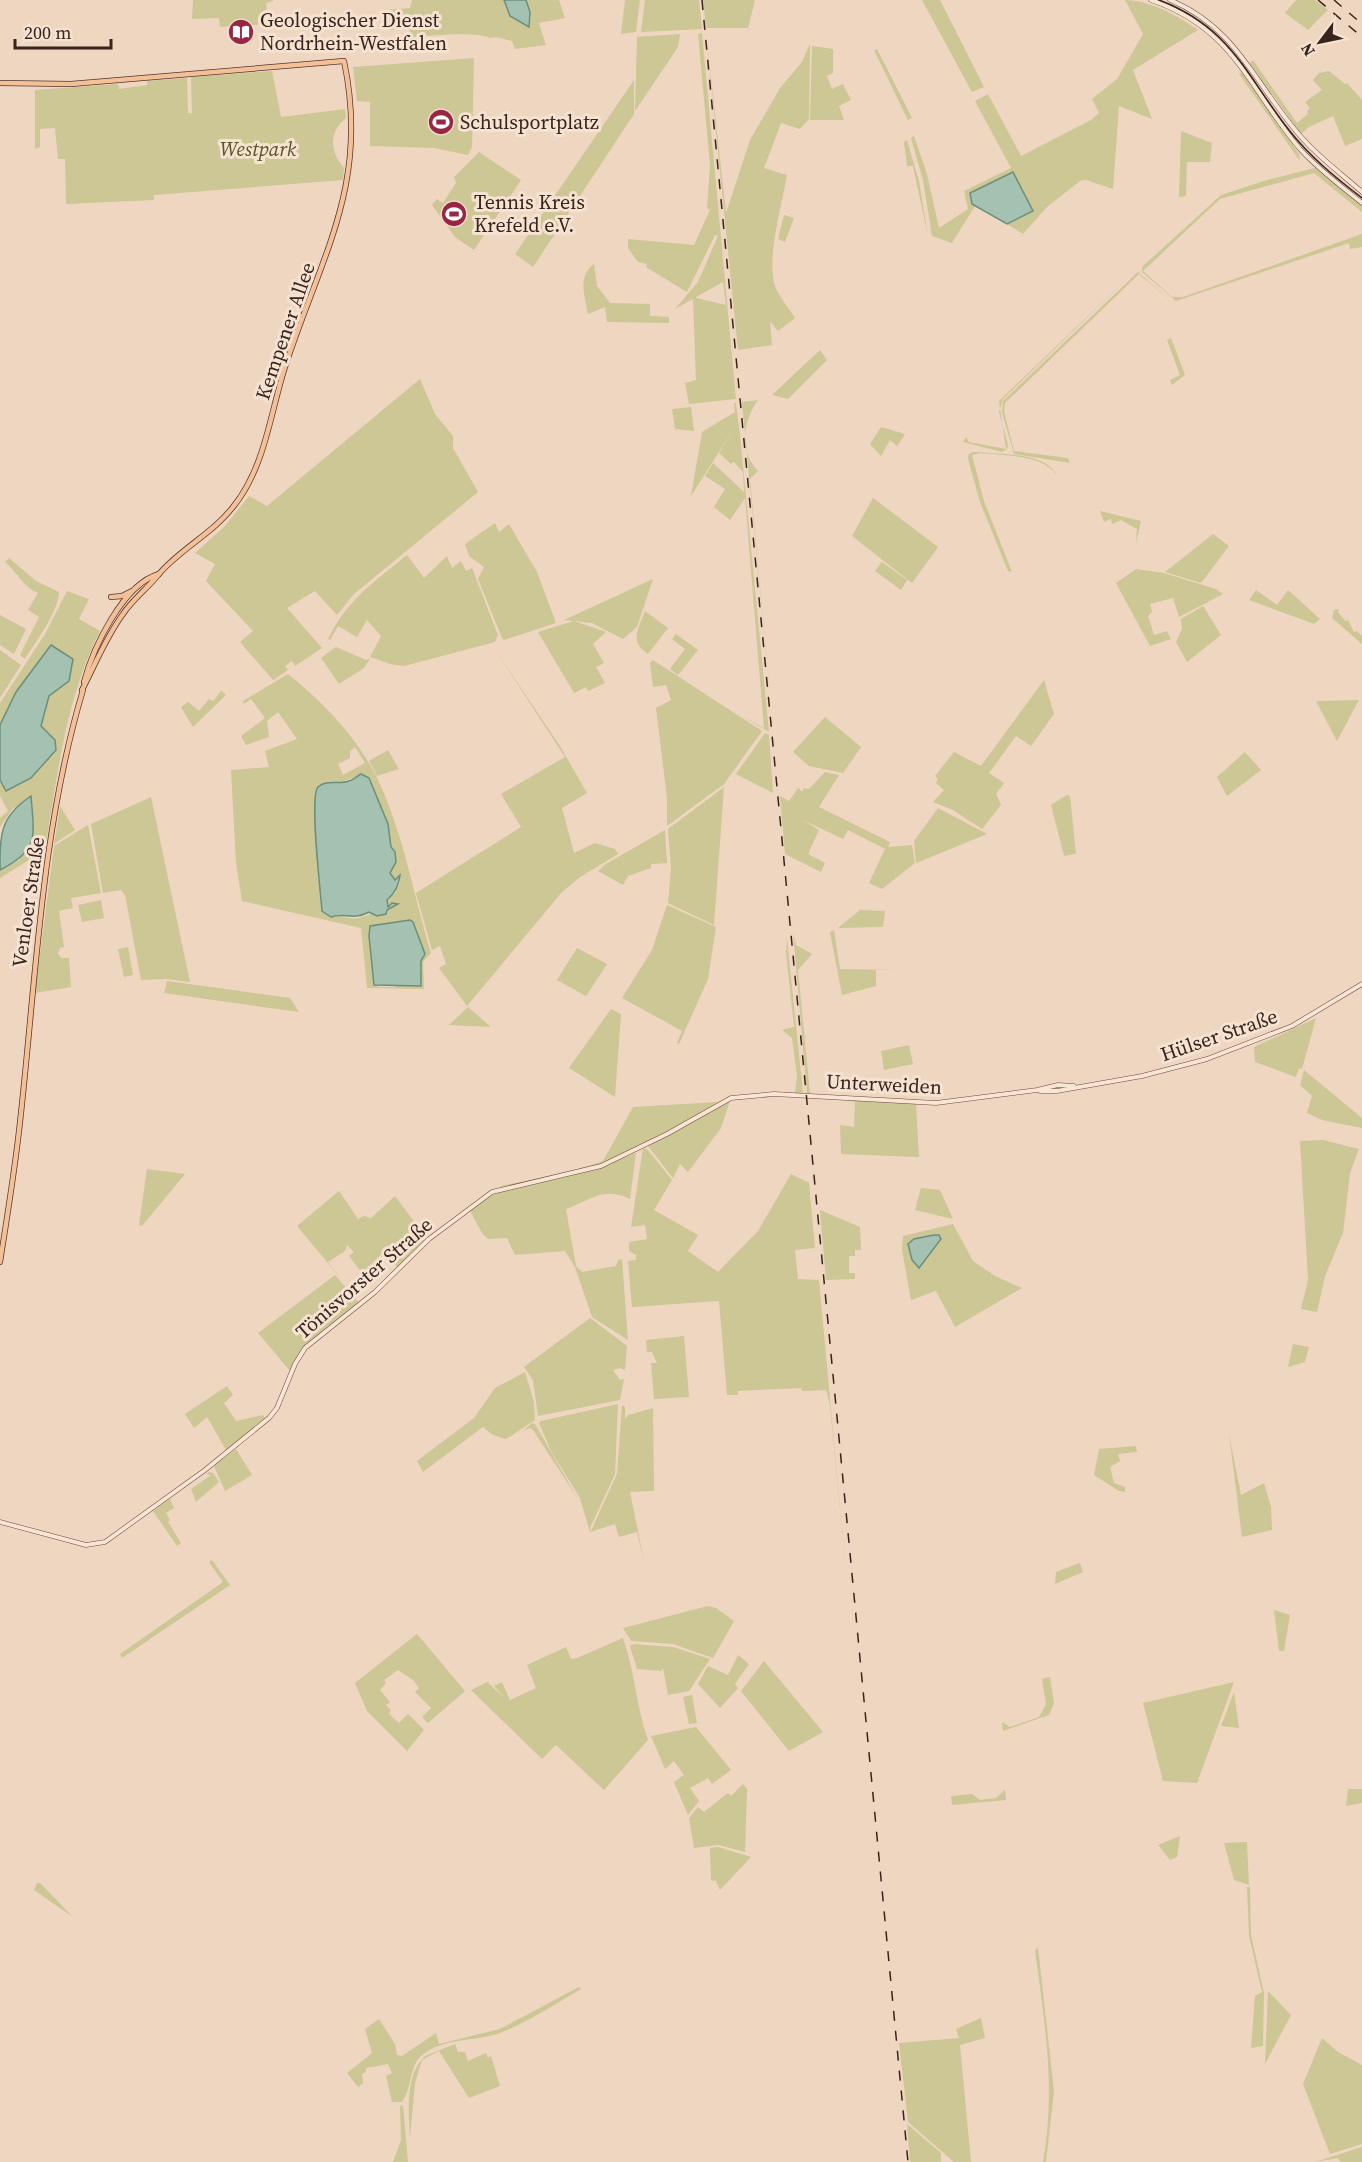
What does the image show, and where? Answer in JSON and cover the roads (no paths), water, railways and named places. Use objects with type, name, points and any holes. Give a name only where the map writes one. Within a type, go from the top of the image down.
[{"type":"main road","points":[[1151,0],[1183,13],[1218,38],[1236,58],[1301,150],[1362,203]]},
{"type":"main road","points":[[1170,0],[1199,15],[1223,34],[1242,55],[1298,134],[1326,162],[1362,192]]},
{"type":"main road","name":"Kempener Allee","points":[[0,83],[58,84],[344,61],[352,122],[350,170],[345,196],[336,231],[284,369],[260,458],[234,507],[215,527],[159,574],[123,611]]},
{"type":"main road","name":"Kempener Allee","points":[[123,611],[122,605],[139,586],[159,574]]},
{"type":"main road","points":[[111,597],[122,596],[139,586]]},
{"type":"main road","name":"Venloer Straße","points":[[0,1262],[19,1131],[44,877],[63,775],[82,690],[123,611]]},
{"type":"main road","name":"Hülser Straße","points":[[1058,1088],[1142,1076],[1207,1059],[1292,1026],[1362,984]]},
{"type":"main road","name":"Unterweiden","points":[[802,1095],[936,1104],[1058,1088]]},
{"type":"main road","name":"Tönisvorster Straße","points":[[0,1522],[86,1545],[105,1542],[205,1470],[269,1418],[277,1408],[295,1364],[305,1348],[375,1292],[429,1239],[485,1196],[501,1189],[601,1166],[668,1134],[728,1099],[759,1094],[802,1095]]},
{"type":"tram line","points":[[1159,0],[1204,24],[1220,38],[1248,71],[1297,140],[1342,183],[1362,198]]},
{"type":"railway","points":[[702,0],[908,2162]]},
{"type":"railway","points":[[1318,0],[1362,37]]},
{"type":"railway","points":[[1334,0],[1362,24]]},
{"type":"place","name":"Geologischer Dienst Nordrhein-Westfalen","points":[[241,32]]},
{"type":"place","name":"Schulsportplatz","points":[[441,122]]},
{"type":"place","name":"Tennis Kreis Krefeld e.V.","points":[[454,214]]},
{"type":"park label","name":"Westpark","points":[[258,149]]}]
